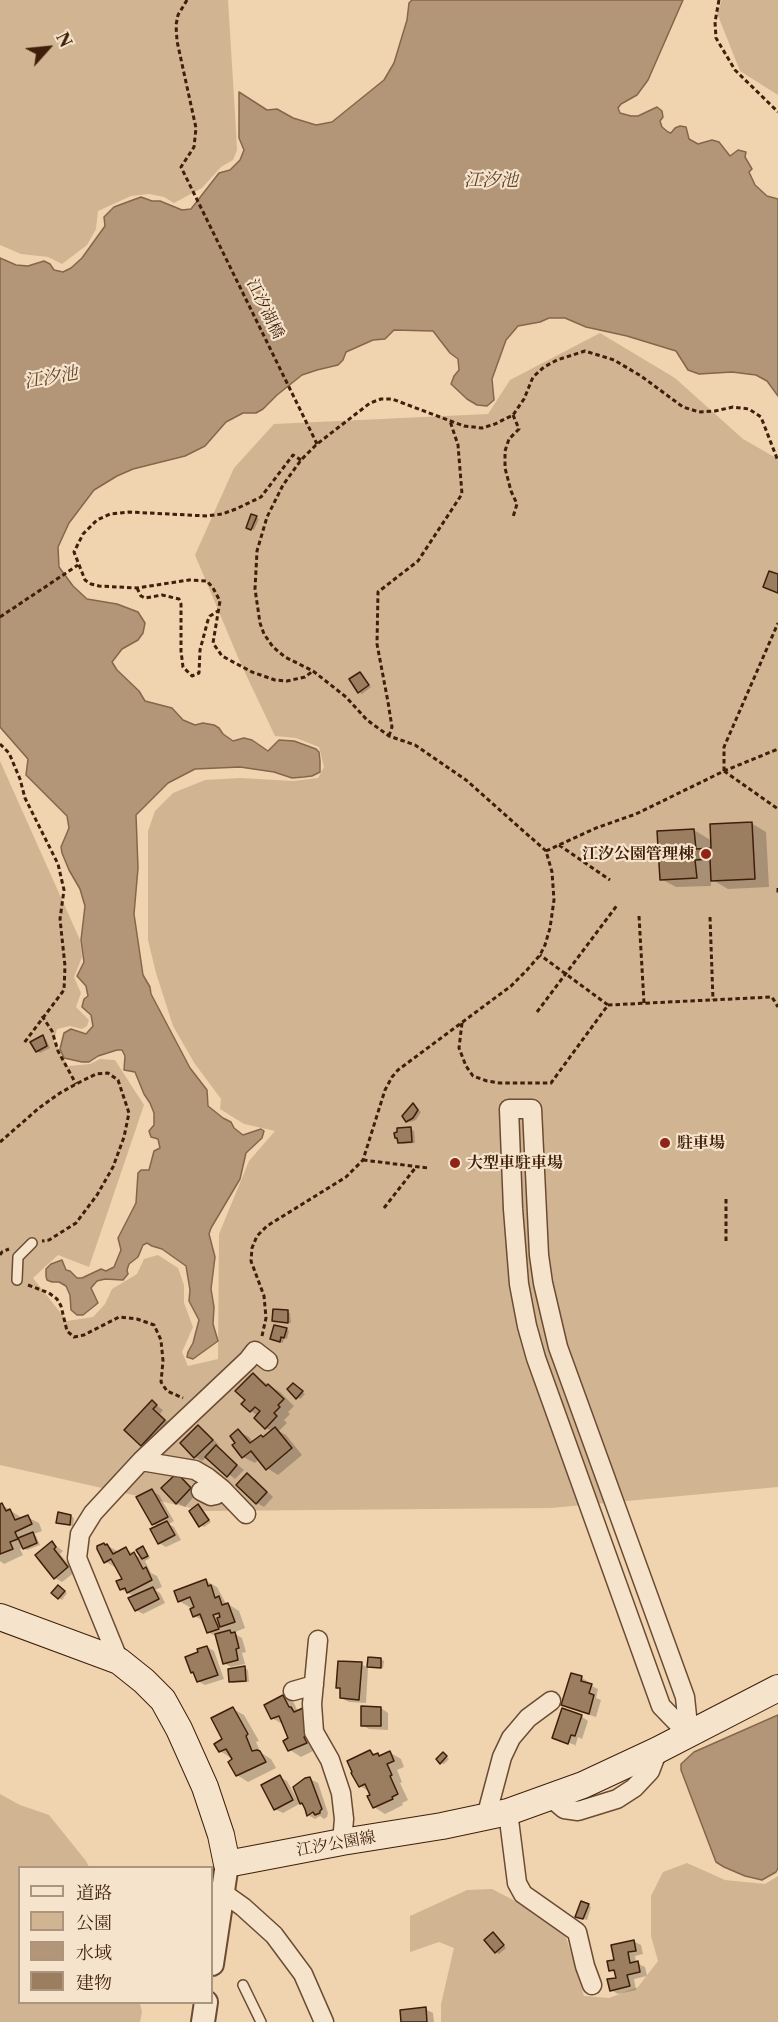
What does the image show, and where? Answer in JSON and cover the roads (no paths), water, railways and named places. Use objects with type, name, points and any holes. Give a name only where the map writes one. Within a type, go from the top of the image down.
[{"type":"main road","points":[[0,1617],[119,1661],[163,1700],[205,1786],[221,1835],[227,1864]]},
{"type":"main road","name":"江汐公園線","points":[[227,1864],[441,1826],[497,1814],[551,1798],[658,1750],[778,1688]]},
{"type":"street","points":[[509,1109],[532,1109],[539,1255],[555,1337],[685,1697],[688,1735],[662,1706],[536,1358],[519,1284],[509,1109]]},
{"type":"street","points":[[119,1661],[77,1558],[80,1534],[93,1513],[141,1461],[248,1360],[261,1356]]},
{"type":"street","points":[[141,1461],[195,1470],[222,1489],[246,1514]]},
{"type":"street","points":[[201,1491],[211,1496],[216,1495],[222,1489]]},
{"type":"street","points":[[318,1640],[314,1685],[314,1732],[330,1760],[341,1793],[344,1819],[342,1842]]},
{"type":"street","points":[[293,1691],[314,1685]]},
{"type":"street","points":[[552,1701],[528,1718],[511,1738],[502,1757],[495,1791],[497,1814],[523,1894],[578,1932],[585,1966],[592,1985]]},
{"type":"street","points":[[213,1957],[227,1864]]},
{"type":"street","points":[[222,1892],[243,1907],[274,1935],[303,1974],[324,2022]]},
{"type":"street","points":[[202,2022],[206,2004]]},
{"type":"lane","points":[[17,1280],[18,1257],[32,1243]]},
{"type":"lane","points":[[243,1985],[261,2022]]},
{"type":"water","name":"江汐池","points":[[412,0],[683,0],[648,80],[637,95],[618,108],[620,113],[638,116],[657,107],[662,111],[663,117],[660,121],[662,127],[668,132],[671,133],[680,126],[686,127],[689,139],[698,144],[712,140],[719,142],[730,156],[738,150],[746,152],[745,157],[752,169],[749,172],[755,185],[767,196],[778,199],[778,396],[767,381],[756,375],[732,372],[699,374],[688,370],[676,351],[627,336],[586,327],[565,318],[549,318],[518,326],[506,340],[492,379],[494,400],[487,406],[477,405],[451,384],[459,370],[458,359],[450,353],[433,331],[394,330],[385,339],[373,340],[346,352],[338,365],[302,375],[263,409],[256,413],[243,413],[226,422],[205,446],[185,456],[133,469],[117,476],[94,490],[69,523],[58,547],[59,567],[73,586],[87,599],[117,604],[138,612],[145,623],[143,633],[138,640],[122,649],[112,662],[139,691],[145,701],[172,708],[183,720],[195,725],[203,723],[214,725],[233,741],[244,738],[252,740],[268,751],[279,740],[294,741],[319,752],[320,772],[312,776],[292,778],[274,772],[240,767],[195,769],[168,783],[136,815],[138,868],[134,914],[143,975],[190,1068],[207,1090],[208,1106],[231,1122],[234,1128],[243,1135],[261,1129],[264,1131],[262,1138],[246,1153],[240,1179],[209,1234],[215,1257],[211,1289],[214,1307],[213,1324],[218,1341],[193,1359],[187,1357],[199,1320],[189,1301],[190,1290],[186,1266],[162,1249],[147,1243],[143,1245],[138,1257],[129,1264],[128,1274],[123,1280],[97,1281],[91,1288],[98,1303],[83,1315],[77,1315],[71,1310],[70,1295],[66,1286],[47,1280],[46,1276],[46,1269],[51,1264],[62,1260],[66,1270],[77,1278],[114,1267],[121,1250],[118,1238],[136,1203],[138,1173],[141,1170],[149,1170],[154,1151],[160,1148],[158,1139],[151,1137],[149,1131],[154,1125],[154,1113],[135,1072],[124,1070],[125,1056],[122,1050],[98,1056],[89,1062],[82,1062],[64,1058],[60,1049],[64,1033],[71,1029],[86,1034],[93,1026],[91,1015],[82,1007],[84,999],[88,996],[86,986],[77,976],[84,962],[81,940],[85,906],[80,889],[62,853],[61,847],[69,828],[67,816],[26,775],[28,759],[0,727],[0,258],[16,265],[28,266],[44,261],[54,270],[63,272],[82,258],[105,226],[104,217],[114,207],[141,197],[160,201],[182,210],[191,209],[219,173],[230,170],[240,160],[244,150],[239,138],[239,92],[267,110],[277,109],[293,118],[316,125],[332,122],[384,80],[394,63],[407,20],[409,3]]},
{"type":"water","points":[[778,1715],[778,1868],[776,1872],[762,1880],[745,1876],[716,1862],[681,1770],[681,1764],[694,1752]]},
{"type":"place","name":"江汐公園管理棟","points":[[706,854]]},
{"type":"place","name":"駐車場","points":[[665,1143]]},
{"type":"place","name":"大型車駐車場","points":[[455,1163]]}]
